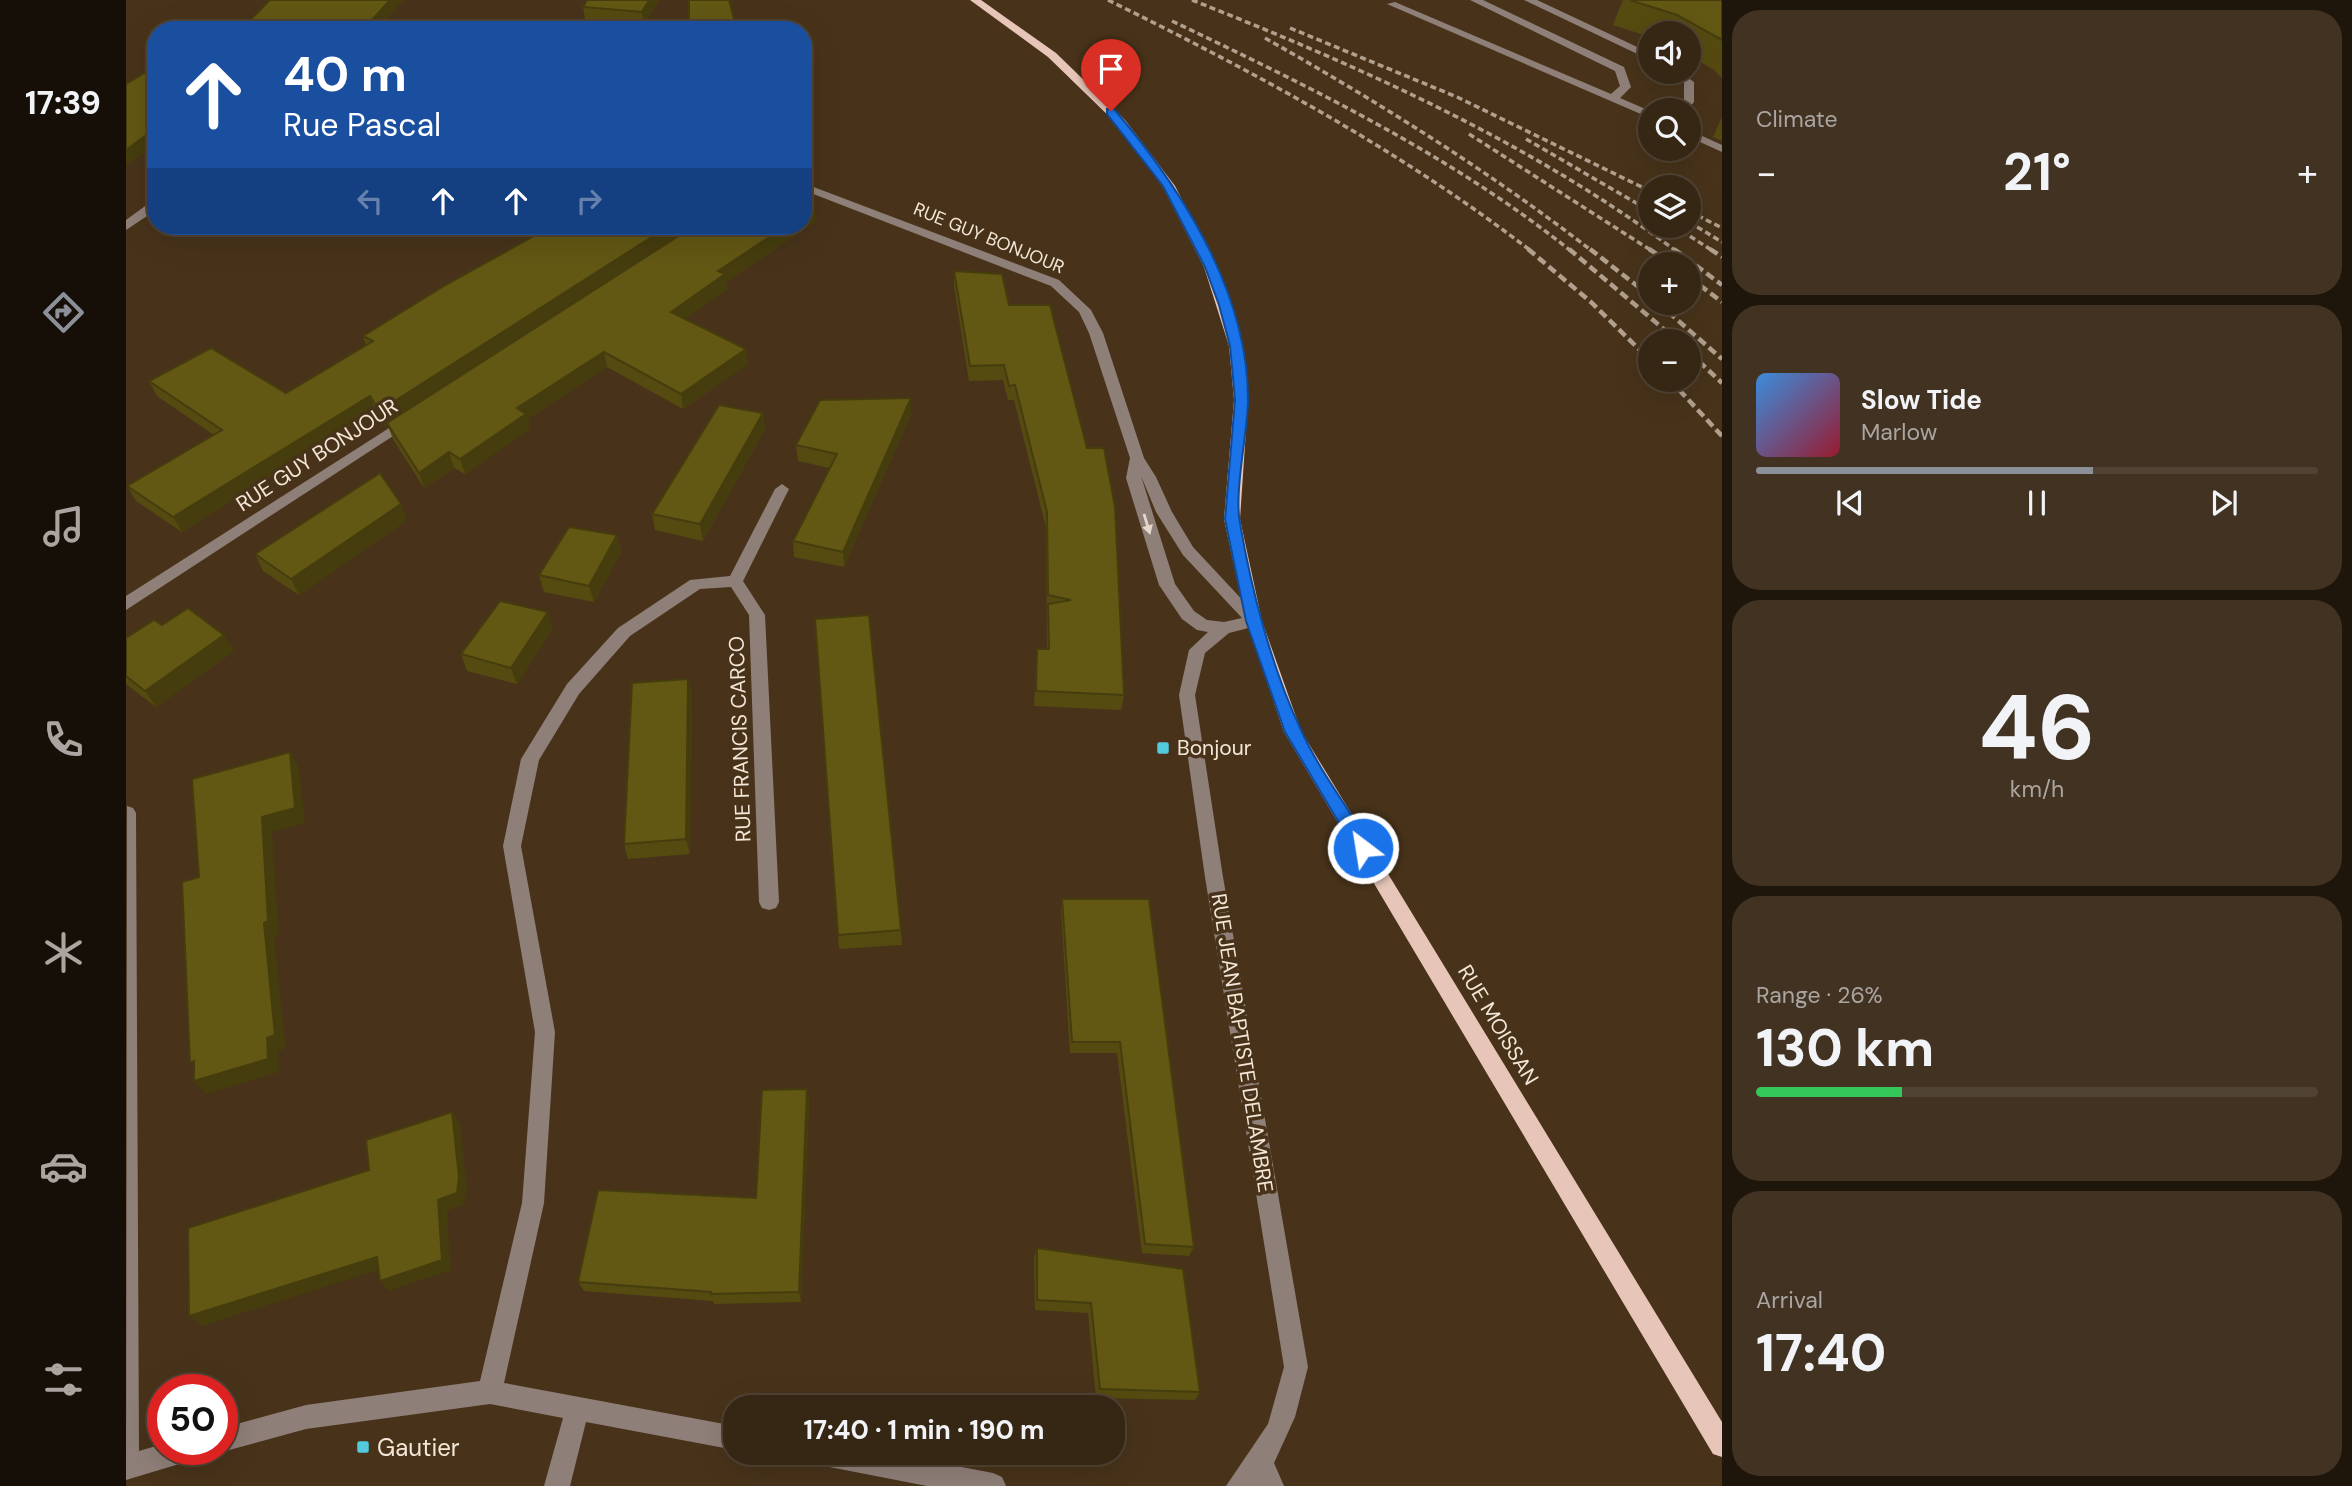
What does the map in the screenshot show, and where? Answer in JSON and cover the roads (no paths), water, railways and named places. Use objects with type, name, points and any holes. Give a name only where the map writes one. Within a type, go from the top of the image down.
[{"type":"main road","name":"RUE MOISSAN","points":[[975,0],[1052,55],[1121,122],[1169,186],[1210,267],[1236,346],[1241,400],[1232,519],[1254,621],[1293,732],[1722,1445]]},
{"type":"street","points":[[1475,0],[1620,69],[1626,87],[1612,99]]},
{"type":"street","points":[[1530,0],[1638,51]]},
{"type":"street","points":[[1392,4],[1638,110]]},
{"type":"street","points":[[1701,139],[1722,149]]},
{"type":"street","name":"RUE GUY BONJOUR","points":[[812,189],[1055,283],[1071,296],[1085,310],[1096,333],[1137,458],[1188,551],[1254,621]]},
{"type":"street","points":[[126,226],[147,211]]},
{"type":"street","name":"RUE GUY BONJOUR","points":[[126,604],[417,415]]},
{"type":"street","name":"RUE GUY BONJOUR","points":[[1137,458],[1133,478],[1167,585],[1195,621],[1203,626],[1224,628]]},
{"type":"street","points":[[490,1392],[533,1203],[545,1032],[512,846],[530,759],[573,689],[624,632],[696,584],[734,581],[782,489]]},
{"type":"street","name":"RUE FRANCIS CARCO","points":[[734,581],[757,615],[769,902]]},
{"type":"street","name":"RUE JEAN BAPTISTE DELAMBRE","points":[[1239,1486],[1266,1475],[1286,1414],[1296,1367],[1214,877],[1187,695],[1197,650],[1224,628],[1254,621]]},
{"type":"street","points":[[127,813],[127,1466],[147,1461]]},
{"type":"street","points":[[238,1436],[306,1417],[490,1392],[723,1436]]},
{"type":"street","points":[[557,1486],[578,1408]]},
{"type":"street","points":[[882,1465],[993,1486]]},
{"type":"railway","points":[[1108,0],[1272,85],[1379,146],[1531,251]]},
{"type":"railway","points":[[1192,0],[1381,80],[1503,141],[1563,175],[1676,251]]},
{"type":"railway","points":[[1172,21],[1327,97],[1428,153],[1525,216],[1571,251]]},
{"type":"railway","points":[[1290,28],[1457,97],[1638,185]]},
{"type":"railway","points":[[1265,38],[1432,138],[1592,251]]},
{"type":"railway","points":[[1469,134],[1652,251]]},
{"type":"railway","points":[[1526,139],[1638,204]]},
{"type":"railway","points":[[1701,217],[1722,228]]},
{"type":"railway","points":[[1701,229],[1722,242]]},
{"type":"railway","points":[[1693,238],[1713,251]]},
{"type":"railway","points":[[1528,249],[1592,303],[1638,348]]},
{"type":"railway","points":[[1569,249],[1664,329]]},
{"type":"railway","points":[[1590,249],[1638,287]]},
{"type":"railway","points":[[1649,249],[1654,252]]},
{"type":"railway","points":[[1674,249],[1722,285]]},
{"type":"railway","points":[[1713,251],[1722,257]]},
{"type":"railway","points":[[1701,286],[1722,302]]},
{"type":"railway","points":[[1672,315],[1722,359]]},
{"type":"railway","points":[[1701,363],[1722,383]]},
{"type":"railway","points":[[1681,392],[1722,436]]},
{"type":"place","name":"Bonjour","points":[[1163,748]]},
{"type":"place","name":"Gautier","points":[[363,1447]]}]
